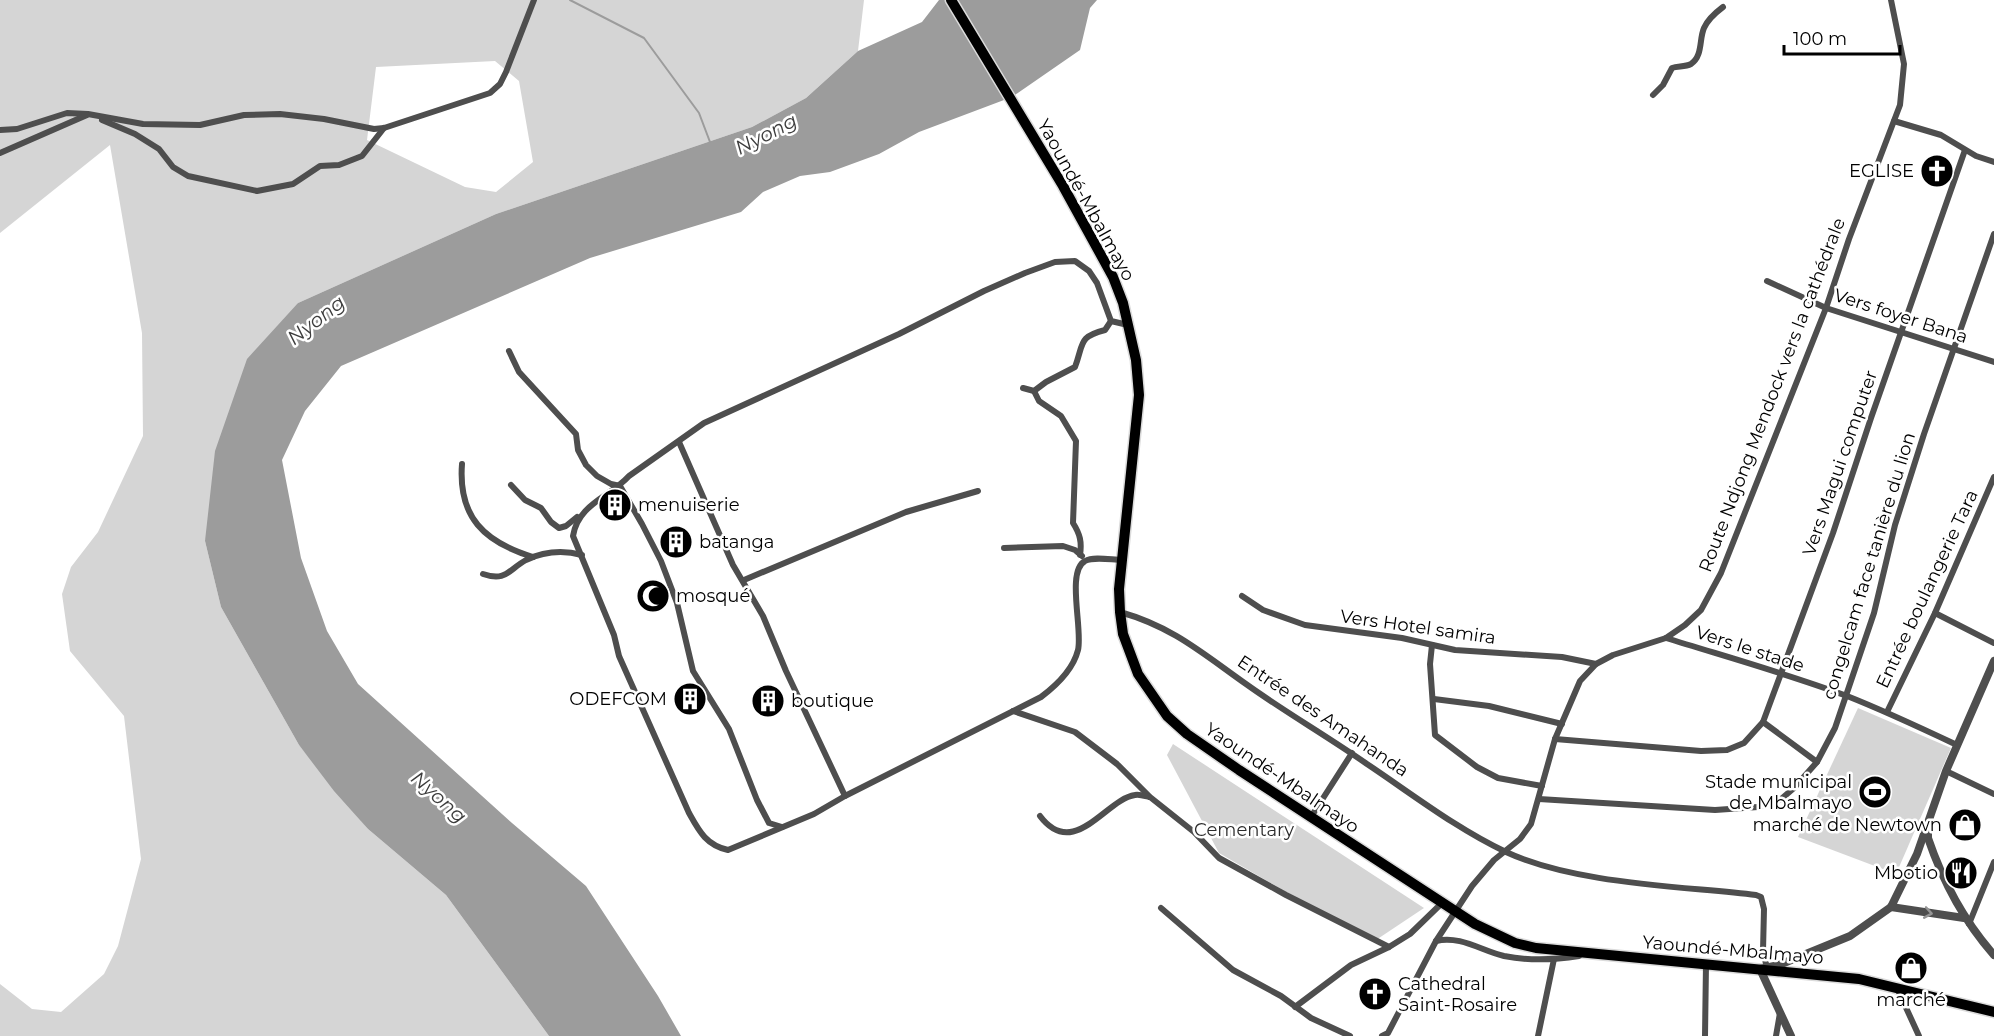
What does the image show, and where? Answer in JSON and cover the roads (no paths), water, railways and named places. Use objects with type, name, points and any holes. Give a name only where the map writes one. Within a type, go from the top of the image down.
[{"type":"highway","name":"Yaoundé-Mbalmayo","points":[[951,0],[1063,186],[1113,277],[1129,325],[1136,360],[1138,395],[1119,589],[1120,612],[1123,634],[1138,674],[1167,716],[1208,749],[1442,903],[1493,934],[1515,943],[1553,951],[1763,968],[1859,979],[1994,1011]]},
{"type":"street","points":[[0,130],[17,129],[67,113],[88,114],[143,124],[200,125],[244,115],[280,114],[324,119],[374,129],[384,128],[490,93],[503,78],[534,0]]},
{"type":"street","name":"Route Ndjong Mendock vers la cathédrale","points":[[1382,1036],[1388,1033],[1436,941],[1481,874],[1520,839],[1531,824],[1555,739],[1580,681],[1596,664],[1630,648],[1666,638],[1684,625],[1701,610],[1721,573],[1826,308],[1882,148],[1894,121],[1903,89],[1904,64],[1891,0]]},
{"type":"street","points":[[1653,95],[1663,85],[1672,68],[1694,61],[1700,49],[1704,27],[1713,14],[1723,7]]},
{"type":"street","points":[[0,153],[88,114],[135,134],[159,149],[173,167],[188,176],[257,191],[293,184],[320,166],[339,165],[362,156],[384,128]]},
{"type":"street","points":[[1894,121],[1941,135],[1954,141],[1965,150],[1994,162]]},
{"type":"street","name":"Vers Magui computer","points":[[1763,722],[1833,533],[1965,150]]},
{"type":"street","name":"congelcam face tanière du lion","points":[[1539,799],[1703,809],[1758,807],[1780,800],[1817,762],[1835,728],[1874,613],[1895,525],[1953,348],[1994,234]]},
{"type":"street","points":[[511,485],[525,500],[541,508],[551,522],[559,528],[566,526],[608,492],[620,486],[629,476],[704,423],[1025,273],[1055,262],[1075,261],[1089,271],[1097,283],[1112,321]]},
{"type":"street","name":"Vers foyer Bana","points":[[1767,281],[1826,308],[1994,362]]},
{"type":"street","points":[[1112,321],[1129,325]]},
{"type":"street","points":[[1034,391],[1046,382],[1075,368],[1084,338],[1105,330],[1112,321]]},
{"type":"street","points":[[509,351],[519,372],[576,434],[578,450],[586,465],[597,476],[620,486],[642,524],[677,603],[691,653],[693,671],[729,729],[757,800],[769,823],[783,828]]},
{"type":"street","points":[[1023,388],[1034,391],[1039,401],[1062,416],[1076,441],[1073,523],[1080,533],[1080,555]]},
{"type":"street","points":[[679,442],[733,565],[744,580],[763,616],[786,671],[845,796]]},
{"type":"street","points":[[462,464],[460,483],[462,497],[476,523],[486,535],[500,544],[533,557]]},
{"type":"street","name":"Entrée boulangerie Tara","points":[[1887,712],[1935,613],[1994,477]]},
{"type":"street","points":[[744,580],[906,512],[978,491]]},
{"type":"street","points":[[582,513],[577,521],[573,536],[574,542],[582,555],[614,635],[619,656],[647,722],[702,836],[715,847],[728,850],[814,814],[1041,697],[1054,687],[1074,660],[1080,639],[1075,578],[1080,565],[1088,559]]},
{"type":"street","points":[[1004,548],[1063,546],[1075,550],[1088,559],[1122,560]]},
{"type":"street","points":[[483,574],[496,578],[504,576],[533,557],[561,552],[582,555]]},
{"type":"street","name":"Vers Hotel samira","points":[[1242,596],[1263,610],[1305,625],[1402,638],[1455,650],[1562,657],[1596,664]]},
{"type":"street","name":"Entrée des Amahanda","points":[[1120,612],[1146,619],[1181,637],[1245,683],[1456,824],[1506,852],[1551,868],[1607,878],[1761,897],[1764,909],[1763,968]]},
{"type":"street","points":[[1935,613],[1994,643]]},
{"type":"street","name":"Vers le stade","points":[[1666,638],[1781,673],[1846,696],[1887,712],[1957,745]]},
{"type":"street","points":[[1432,645],[1431,664],[1436,735],[1477,767],[1498,778],[1542,786]]},
{"type":"street","points":[[1791,1036],[1763,968],[1816,951],[1850,936],[1891,907],[1917,854],[1946,771],[1994,661]]},
{"type":"street","points":[[1434,699],[1489,706],[1562,724]]},
{"type":"street","points":[[1012,711],[1076,732],[1117,764],[1150,797],[1194,832],[1219,858],[1389,947]]},
{"type":"street","points":[[1555,739],[1701,752],[1727,750],[1744,743],[1763,722],[1817,762]]},
{"type":"street","points":[[1311,817],[1352,753]]},
{"type":"street","points":[[1946,771],[1994,794]]},
{"type":"street","points":[[1040,816],[1047,825],[1054,829],[1071,832],[1093,822],[1134,795],[1150,797]]},
{"type":"street","points":[[1927,827],[1928,838],[1944,881],[1966,921],[1994,955]]},
{"type":"street","points":[[1966,921],[1994,862]]},
{"type":"street","points":[[1295,1007],[1351,964],[1389,947],[1410,934],[1442,903]]},
{"type":"street","points":[[1891,907],[1966,921]]},
{"type":"street","points":[[1161,908],[1233,970],[1281,996],[1311,1018],[1350,1036]]},
{"type":"street","points":[[1436,941],[1443,939],[1463,942],[1502,955],[1523,959],[1554,959],[1592,954]]},
{"type":"street","points":[[1538,1036],[1554,959]]},
{"type":"street","points":[[1705,1036],[1706,964]]},
{"type":"street","points":[[1896,987],[1918,1036]]},
{"type":"street","points":[[1776,1036],[1780,1012]]},
{"type":"water","name":"Nyong","points":[[939,0],[1097,0],[1090,8],[1080,50],[1012,97],[919,132],[879,154],[830,172],[800,176],[763,192],[741,212],[590,258],[341,366],[305,411],[282,460],[301,558],[327,631],[358,684],[512,823],[586,886],[658,996],[681,1036],[549,1036],[446,895],[368,829],[334,791],[299,745],[221,607],[205,541],[215,451],[247,359],[298,303],[496,214],[752,127],[806,98],[858,51],[922,22]]},
{"type":"waterway","points":[[570,0],[644,38],[699,113],[710,142]]},
{"type":"place","name":"EGLISE","points":[[1937,171]]},
{"type":"place","name":"menuiserie","points":[[615,505]]},
{"type":"place","name":"batanga","points":[[676,542]]},
{"type":"place","name":"mosqué","points":[[653,596]]},
{"type":"place","name":"ODEFCOM","points":[[690,699]]},
{"type":"place","name":"boutique","points":[[768,701]]},
{"type":"place","name":"Stade municipal de Mbalmayo","points":[[1875,792]]},
{"type":"place","name":"marché de Newtown","points":[[1965,825]]},
{"type":"place","name":"Mbotio","points":[[1961,873]]},
{"type":"place","name":"marché","points":[[1911,968]]},
{"type":"place","name":"Cathedral Saint-Rosaire","points":[[1375,994]]},
{"type":"park label","name":"Cementary","points":[[1244,830]]}]
